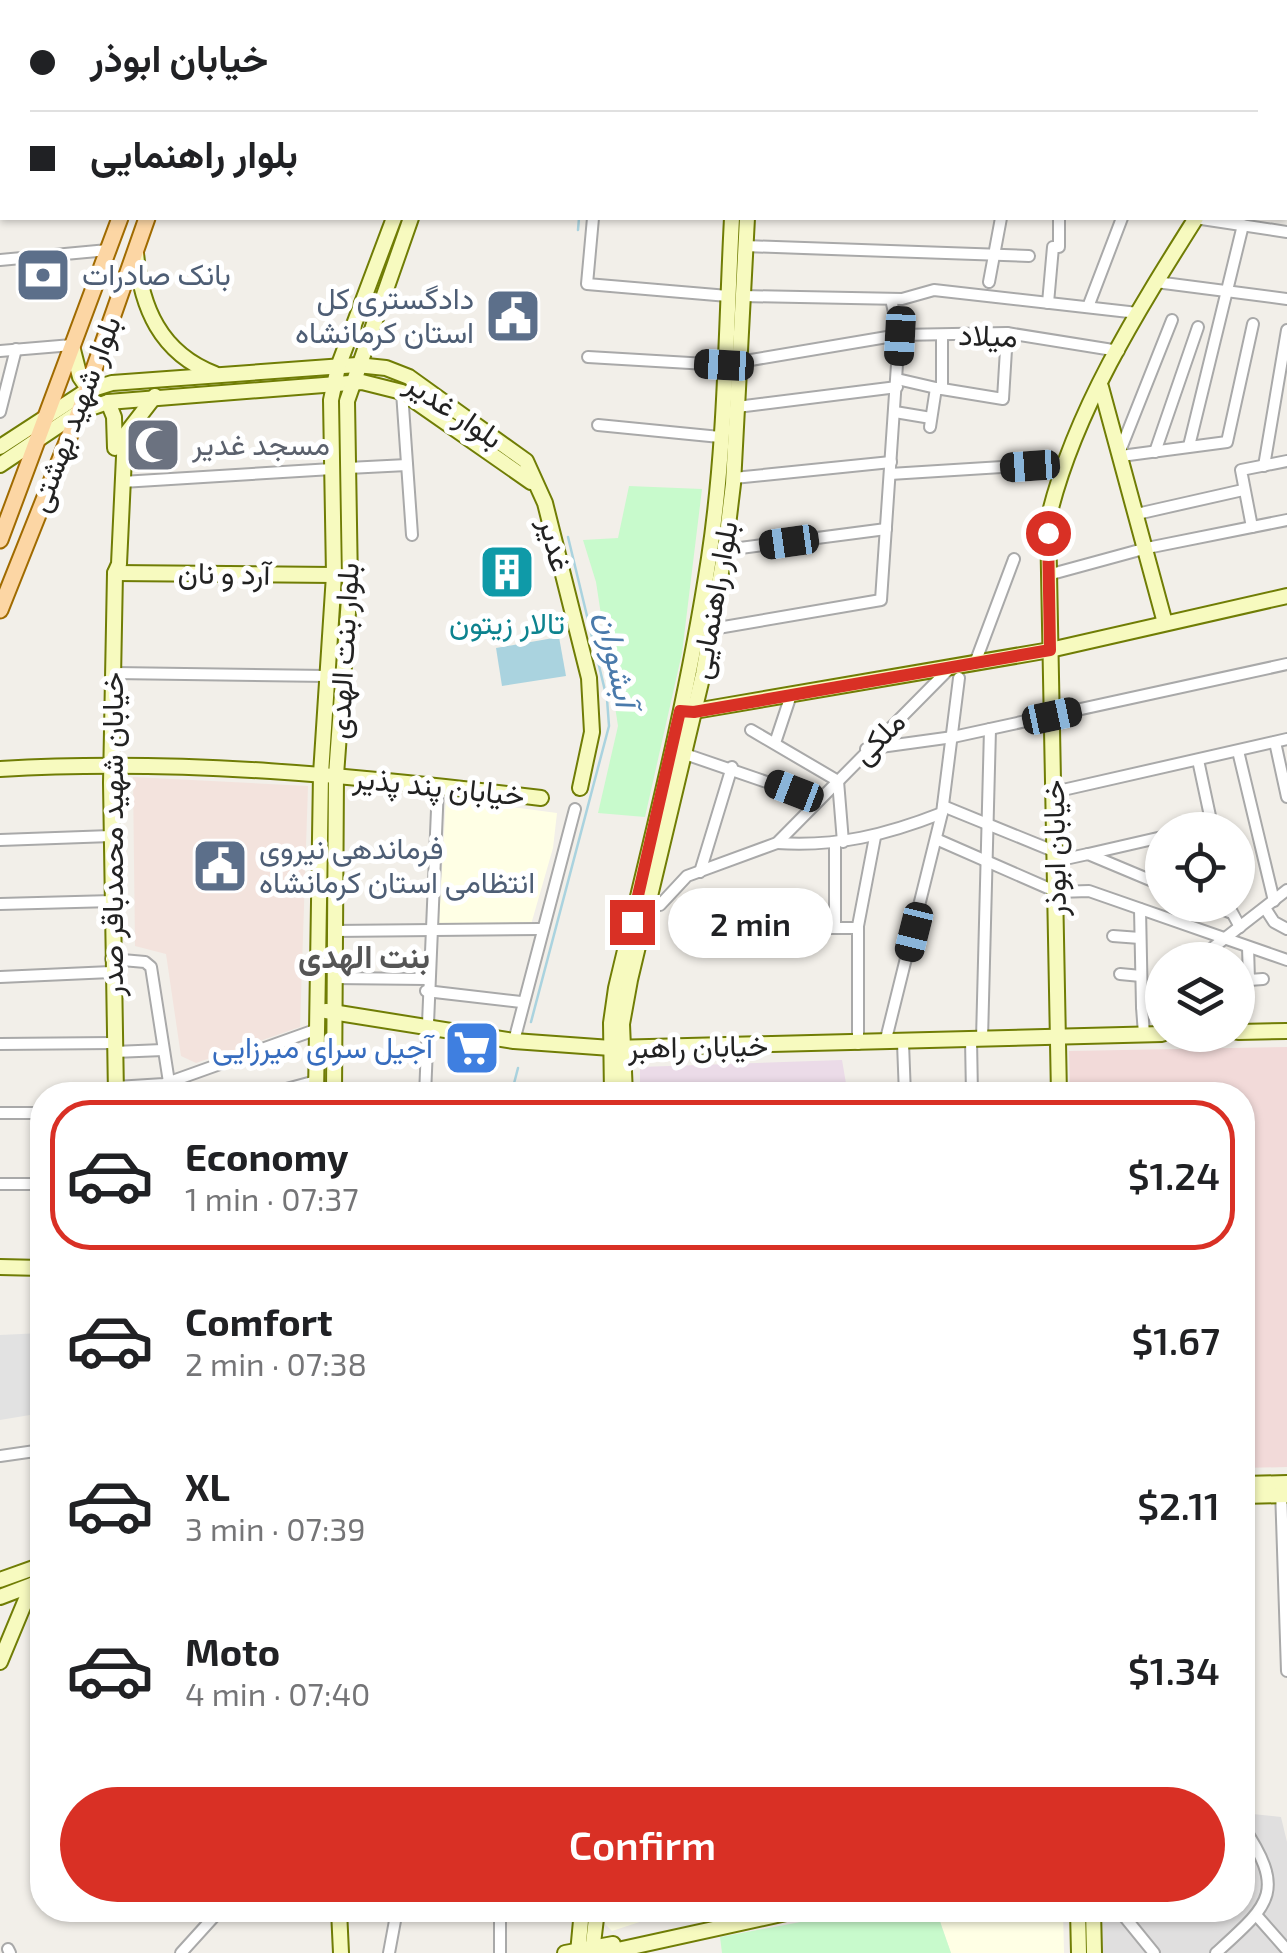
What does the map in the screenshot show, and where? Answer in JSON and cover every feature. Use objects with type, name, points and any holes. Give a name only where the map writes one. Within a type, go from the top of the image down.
[{"type":"main road","name":"بلوار شهید بهشتی","points":[[0,540],[119,220]]},
{"type":"main road","name":"بلوار شهید بهشتی","points":[[0,610],[86,391],[146,220]]},
{"type":"main road","name":"بلوار بنت الهدی","points":[[334,1082],[328,775],[334,575],[333,384],[393,220]]},
{"type":"main road","name":"بلوار بنت الهدی","points":[[316,1082],[315,1011],[328,775],[350,586],[351,383],[410,220]]},
{"type":"main road","name":"بلوار راهنمایی","points":[[613,1082],[630,980],[684,754],[731,363],[735,296],[732,220]]},
{"type":"main road","name":"بلوار راهنمایی","points":[[735,296],[746,246],[747,220]]},
{"type":"main road","name":"خیابان ابوذر","points":[[1058,1082],[1048,520],[1065,464],[1119,351],[1195,220]]},
{"type":"main road","points":[[135,249],[141,296],[155,325],[174,348],[220,376]]},
{"type":"main road","points":[[72,345],[86,391],[108,402]]},
{"type":"main road","name":"بلوار راهنمایی","points":[[622,1082],[616,988],[712,629],[725,550],[737,406],[731,363]]},
{"type":"main road","name":"بلوار غدیر","points":[[86,391],[112,383],[338,367],[386,368],[409,377],[526,461],[531,482]]},
{"type":"main road","name":"بلوار غدیر","points":[[0,465],[37,444],[78,412],[108,402],[351,383],[402,392],[531,482]]},
{"type":"main road","points":[[1102,387],[1165,623]]},
{"type":"main road","points":[[0,447],[86,391]]},
{"type":"main road","name":"خیابان شهید محمدباقر صدر","points":[[114,573],[119,564],[125,435],[155,396]]},
{"type":"main road","name":"خیابان شهید محمدباقر صدر","points":[[108,402],[115,434],[110,564],[114,573],[111,966],[115,1082]]},
{"type":"main road","name":"غدیر","points":[[531,482],[544,503],[590,678],[592,732],[580,788]]},
{"type":"main road","points":[[13,507],[27,508],[36,517]]},
{"type":"main road","name":"آرد و نان","points":[[114,573],[334,575]]},
{"type":"main road","points":[[687,712],[955,672],[975,663],[1050,650],[1287,596]]},
{"type":"main road","name":"خیابان پند پذیر","points":[[0,770],[111,762],[328,775],[541,798]]},
{"type":"main road","name":"خیابان راهبر","points":[[315,1011],[332,1010],[514,1041],[617,1048],[858,1045],[1144,1034]]},
{"type":"main road","points":[[1255,1032],[1287,1031]]},
{"type":"main road","points":[[0,1268],[30,1268]]},
{"type":"main road","points":[[1255,1486],[1284,1489]]},
{"type":"main road","points":[[1255,1494],[1284,1489]]},
{"type":"main road","points":[[0,1580],[30,1569]]},
{"type":"main road","points":[[0,1597],[30,1586]]},
{"type":"main road","points":[[0,1662],[30,1598]]},
{"type":"main road","points":[[340,1922],[341,1953]]},
{"type":"main road","points":[[583,1922],[585,1951]]},
{"type":"main road","points":[[585,1951],[593,1922]]},
{"type":"main road","points":[[585,1951],[714,1922]]},
{"type":"main road","points":[[1078,1922],[1079,1953]]},
{"type":"main road","points":[[1093,1922],[1094,1953]]},
{"type":"street","points":[[594,220],[587,284],[735,296],[886,295],[934,290],[1138,313]]},
{"type":"street","points":[[990,282],[1001,220]]},
{"type":"street","points":[[1048,303],[1053,247],[1059,247],[1059,220]]},
{"type":"street","points":[[1088,307],[1121,220]]},
{"type":"street","points":[[1208,220],[1287,232]]},
{"type":"street","points":[[1189,446],[1243,226]]},
{"type":"street","points":[[746,246],[1028,256]]},
{"type":"street","points":[[0,260],[108,250]]},
{"type":"street","points":[[1156,282],[1287,299]]},
{"type":"street","points":[[712,629],[881,600],[900,336],[886,295]]},
{"type":"street","points":[[1172,320],[1120,453],[1227,442],[1253,324]]},
{"type":"street","points":[[1155,452],[1198,327]]},
{"type":"street","points":[[737,406],[897,383],[1003,399],[1007,333]]},
{"type":"street","name":"میلاد","points":[[588,358],[731,363],[900,336],[1007,333],[1119,351]]},
{"type":"street","points":[[895,412],[930,423],[939,388],[942,335]]},
{"type":"street","points":[[1264,466],[1286,336]]},
{"type":"street","points":[[0,351],[72,345]]},
{"type":"street","points":[[0,412],[16,350]]},
{"type":"street","points":[[402,392],[412,535]]},
{"type":"street","points":[[598,425],[720,436]]},
{"type":"street","points":[[1252,527],[1241,470],[1287,461]]},
{"type":"street","points":[[734,478],[890,468],[1065,464]]},
{"type":"street","points":[[348,468],[407,465]]},
{"type":"street","points":[[122,482],[332,469]]},
{"type":"street","points":[[1138,514],[1243,490]]},
{"type":"street","points":[[1048,575],[1147,548],[1287,520]]},
{"type":"street","points":[[725,550],[886,529]]},
{"type":"street","points":[[975,663],[1014,558]]},
{"type":"street","points":[[866,749],[953,737],[1287,664]]},
{"type":"street","points":[[884,1044],[942,810],[953,737],[955,672]]},
{"type":"street","name":"ملکی","points":[[660,905],[687,876],[777,843],[866,749],[955,672]]},
{"type":"street","points":[[114,673],[328,676]]},
{"type":"street","points":[[774,743],[791,695]]},
{"type":"street","points":[[973,1082],[990,729]]},
{"type":"street","points":[[751,730],[838,781],[839,843],[829,928],[858,928]]},
{"type":"street","points":[[1054,792],[1281,741],[1287,797]]},
{"type":"street","points":[[1238,751],[1269,904],[1287,929]]},
{"type":"street","points":[[684,754],[732,767],[819,800]]},
{"type":"street","points":[[1198,760],[1209,812]]},
{"type":"street","points":[[700,872],[732,767]]},
{"type":"street","points":[[425,1082],[438,786]]},
{"type":"street","points":[[514,1041],[521,1002],[575,809]]},
{"type":"street","points":[[777,843],[839,843],[875,837],[942,810],[987,824],[1056,857],[1145,841]]},
{"type":"street","points":[[0,840],[111,836]]},
{"type":"street","points":[[858,1045],[858,928],[875,837]]},
{"type":"street","points":[[936,839],[1057,892],[1089,891],[1232,942]]},
{"type":"street","points":[[1088,854],[1145,878]]},
{"type":"street","points":[[1218,942],[1287,890]]},
{"type":"street","points":[[0,904],[112,900]]},
{"type":"street","points":[[1140,909],[1144,1034]]},
{"type":"street","points":[[1237,922],[1240,928]]},
{"type":"street","points":[[333,931],[540,930]]},
{"type":"street","points":[[1113,936],[1140,938]]},
{"type":"street","points":[[1255,949],[1287,960]]},
{"type":"street","points":[[0,977],[145,962],[152,967],[169,1082]]},
{"type":"street","points":[[1120,974],[1141,976]]},
{"type":"street","points":[[333,978],[427,985],[521,1002]]},
{"type":"street","points":[[1255,980],[1263,979]]},
{"type":"street","points":[[1142,1007],[1145,1004]]},
{"type":"street","points":[[187,1082],[315,1030]]},
{"type":"street","points":[[903,1043],[904,1082]]},
{"type":"street","points":[[0,1044],[163,1050]]},
{"type":"street","points":[[0,1113],[30,1114]]},
{"type":"street","points":[[0,1184],[30,1184]]},
{"type":"street","points":[[0,1456],[30,1452]]},
{"type":"street","points":[[1284,1489],[1287,1671]]},
{"type":"street","points":[[1255,1841],[1268,1857],[1276,1888],[1273,1901],[1256,1916],[1287,1950]]},
{"type":"street","points":[[181,1953],[209,1922]]},
{"type":"street","points":[[389,1953],[395,1922]]},
{"type":"street","points":[[500,1922],[500,1953]]},
{"type":"street","points":[[1129,1922],[1154,1953]]},
{"type":"street","points":[[1216,1953],[1250,1922]]},
{"type":"shaded area","name":"فرماندهی نیروی انتظامی استان کرمانشاه","points":[[133,777],[308,786],[300,1027],[196,1063],[181,1056],[166,954],[135,946]]},
{"type":"shaded area","points":[[446,798],[557,813],[553,848],[530,928],[439,923]]},
{"type":"shaded area","points":[[1287,1047],[1287,1467],[1255,1468],[1255,1082],[1070,1082],[1069,1051],[1255,1052],[1255,1048]]},
{"type":"shaded area","points":[[842,1060],[846,1082],[640,1082],[640,1067]]},
{"type":"shaded area","points":[[30,1334],[30,1415],[0,1420],[0,1335]]},
{"type":"shaded area","points":[[1255,1814],[1281,1817],[1287,1842],[1287,1953],[1102,1953],[1101,1922],[1255,1922]]},
{"type":"shaded area","points":[[605,1922],[640,1922],[612,1931]]},
{"type":"shaded area","points":[[940,1922],[1063,1922],[1064,1953],[951,1953]]},
{"type":"green space","points":[[629,486],[702,489],[682,653],[645,817],[598,813],[618,726],[596,582],[583,540],[618,538]]},
{"type":"green space","points":[[800,1922],[940,1922],[951,1953],[722,1953],[720,1937]]},
{"type":"water","points":[[559,637],[566,676],[502,686],[496,648]]},
{"type":"waterway","name":"آبشوران","points":[[578,230],[579,220]]},
{"type":"waterway","name":"آبشوران","points":[[531,1022],[609,726],[607,699],[568,537]]},
{"type":"waterway","name":"آبشوران","points":[[514,1082],[518,1068]]},
{"type":"place","name":"بانک صادرات","points":[[43,275]]},
{"type":"place","name":"دادگستری کل استان کرمانشاه","points":[[513,316]]},
{"type":"place","name":"مسجد غدیر","points":[[153,445]]},
{"type":"place","name":"تالار زیتون","points":[[507,572]]},
{"type":"place","name":"فرماندهی نیروی انتظامی استان کرمانشاه","points":[[220,866]]},
{"type":"place","name":"آجیل سرای میرزایی","points":[[472,1048]]},
{"type":"district","name":"بنت الهدی","points":[[364,957]]},
{"type":"route","points":[[632,922],[680,711],[694,712],[1050,650],[1048,533]]}]
